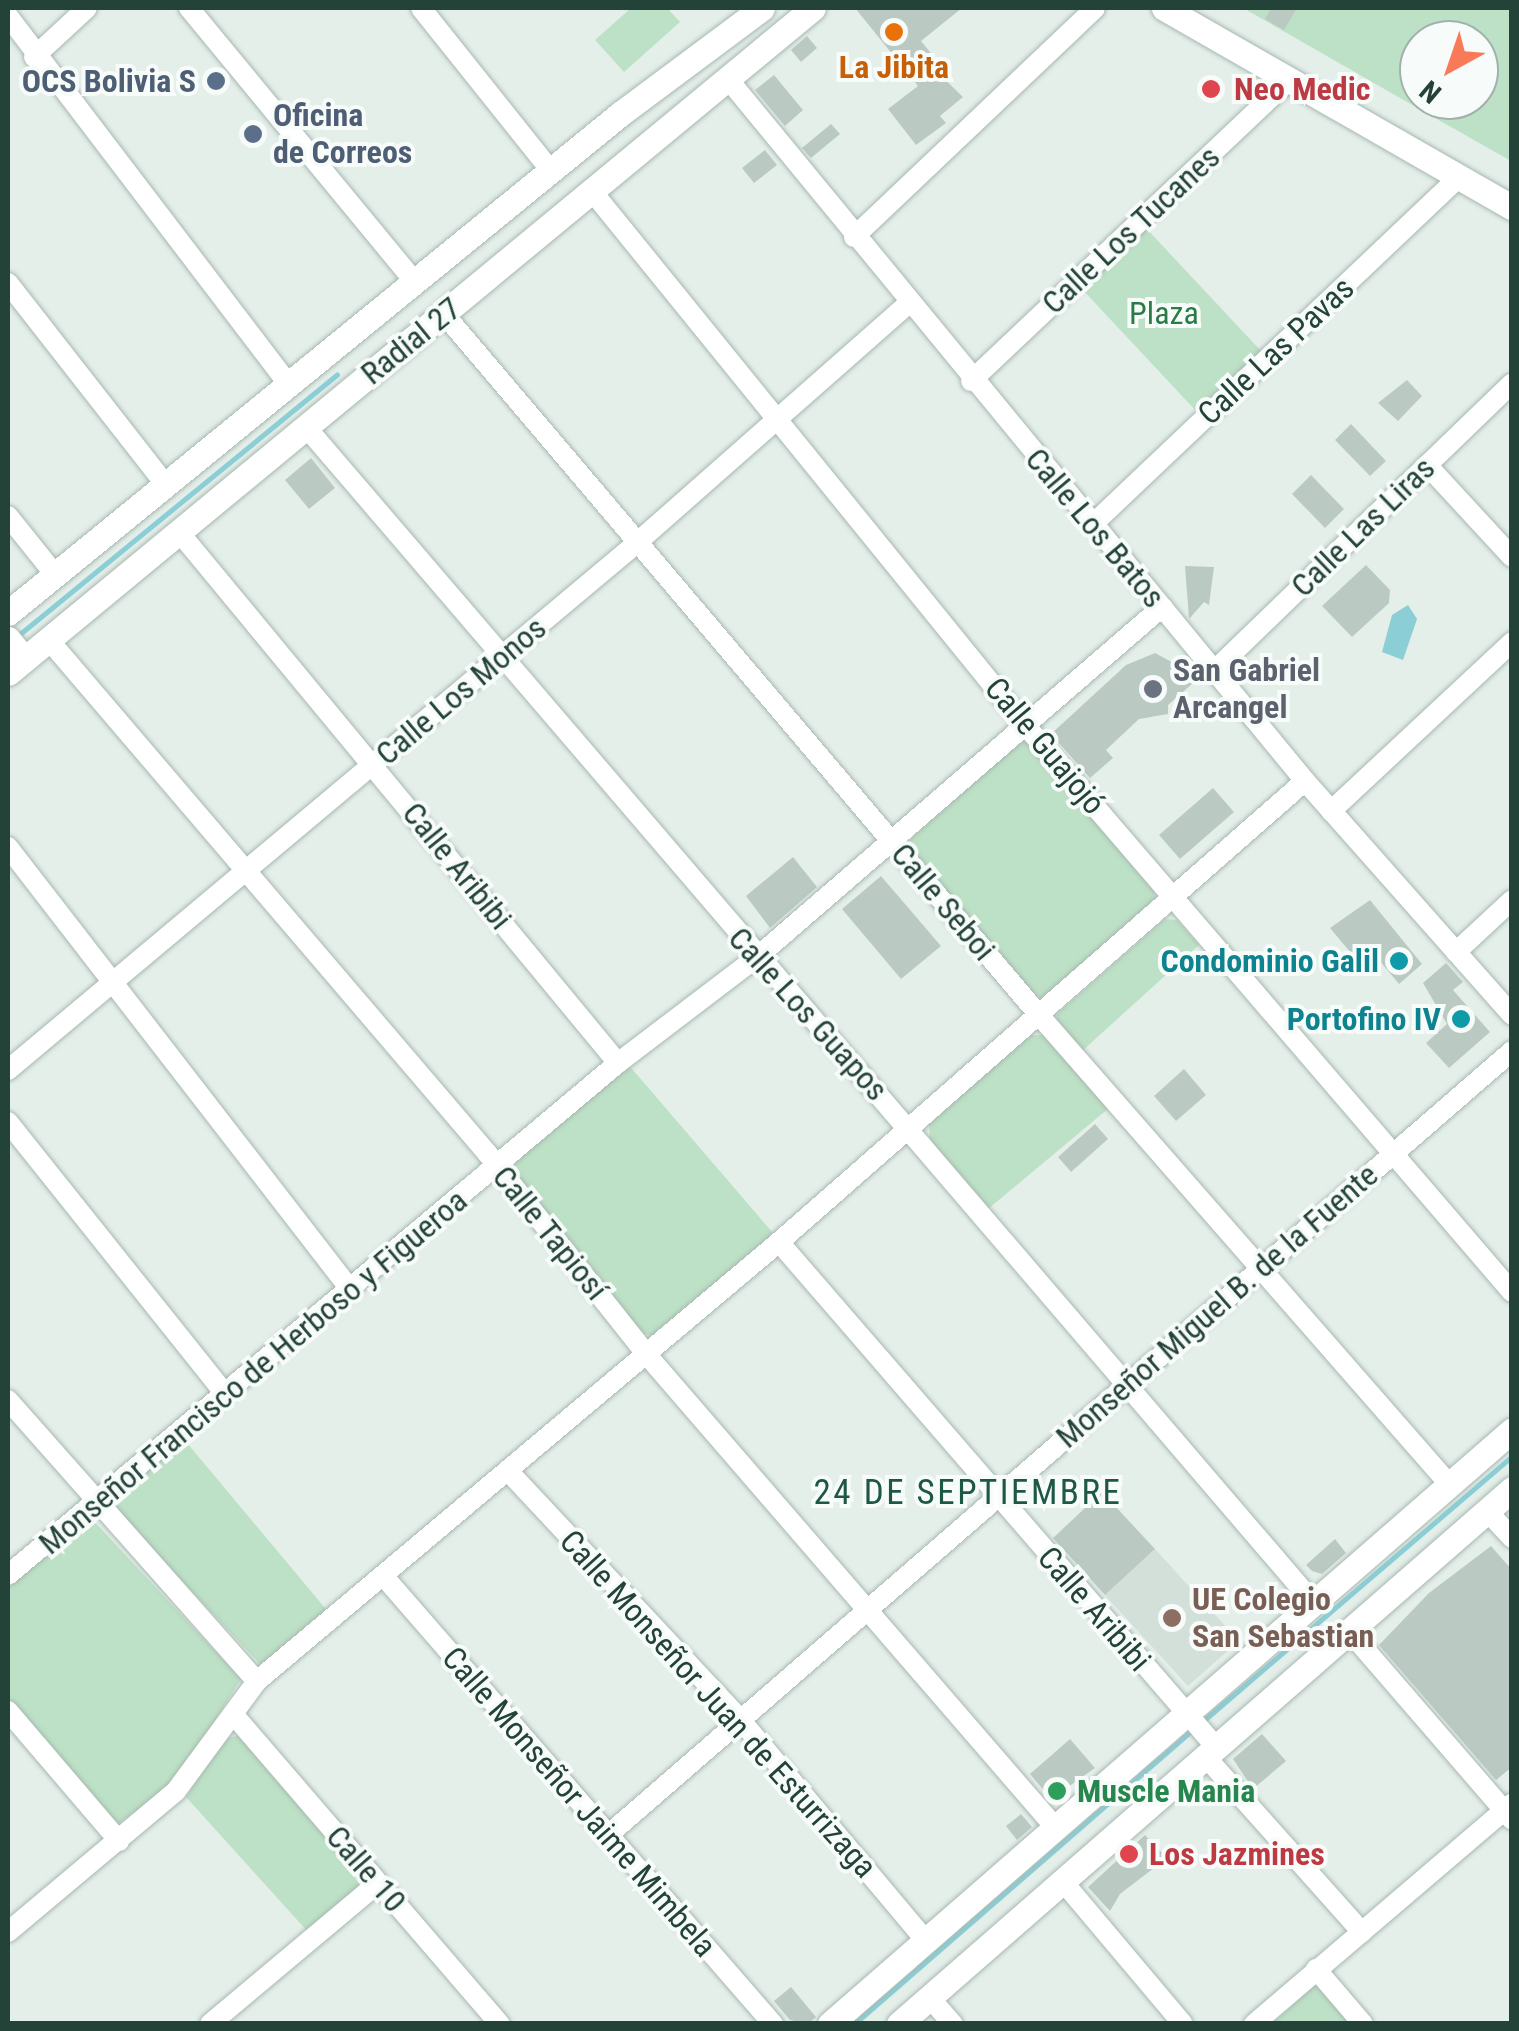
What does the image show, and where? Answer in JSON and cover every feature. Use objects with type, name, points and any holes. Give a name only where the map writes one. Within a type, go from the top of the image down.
[{"type":"street","points":[[34,58],[87,8]]},
{"type":"street","points":[[189,8],[415,282]]},
{"type":"street","points":[[420,8],[557,166],[588,166],[591,190]]},
{"type":"street","name":"Radial 27","points":[[8,613],[605,126],[762,8]]},
{"type":"street","points":[[854,237],[1094,8]]},
{"type":"street","points":[[1164,8],[1512,207]]},
{"type":"street","name":"Radial 27","points":[[14,655],[48,638],[179,532],[811,9]]},
{"type":"street","points":[[8,16],[34,58],[289,385]]},
{"type":"street","name":"Calle Los Batos","points":[[728,79],[971,381],[1305,781],[1512,1015]]},
{"type":"street","name":"Calle Los Tucanes","points":[[971,381],[1290,79]]},
{"type":"street","points":[[605,126],[601,151],[626,162]]},
{"type":"street","name":"Calle Las Pavas","points":[[1093,524],[1459,177]]},
{"type":"street","name":"Calle Guajojó","points":[[591,190],[1025,726],[1390,1155],[1512,1292]]},
{"type":"street","points":[[8,284],[165,484]]},
{"type":"street","name":"Calle Los Monos","points":[[8,1070],[245,867],[374,765],[639,541],[775,417],[908,304]]},
{"type":"street","name":"Calle Seboi","points":[[444,314],[1039,1016],[1449,1484]]},
{"type":"street","name":"Calle Las Liras","points":[[1214,671],[1512,383]]},
{"type":"street","name":"Calle Los Guapos","points":[[306,426],[756,958],[910,1129],[1311,1600]]},
{"type":"street","points":[[1427,466],[1512,557]]},
{"type":"street","points":[[8,516],[56,576]]},
{"type":"street","name":"Calle Aribibi","points":[[179,532],[618,1063]]},
{"type":"street","name":"Monseñor Francisco de Herboso y Figueroa","points":[[8,1574],[223,1391],[499,1169],[618,1063],[756,958],[890,838],[1162,607]]},
{"type":"street","name":"Calle Tapiosí","points":[[48,638],[499,1169],[647,1355],[1054,1826]]},
{"type":"street","points":[[1331,811],[1512,642]]},
{"type":"street","points":[[8,1932],[176,1791],[256,1681],[386,1579],[508,1470],[779,1242],[1305,781]]},
{"type":"street","points":[[8,847],[350,1289]]},
{"type":"street","points":[[1456,952],[1512,900]]},
{"type":"street","name":"Monseñor Miguel B. de la Fuente","points":[[606,1836],[1512,1052]]},
{"type":"street","points":[[8,1122],[223,1391]]},
{"type":"street","name":"Calle Aribibi","points":[[779,1242],[1188,1716],[1362,1932]]},
{"type":"street","points":[[8,1400],[256,1681]]},
{"type":"street","points":[[830,2024],[1054,1826],[1188,1716],[1311,1600],[1512,1430]]},
{"type":"street","name":"Calle Monseñor Juan de Esturrizaga","points":[[508,1470],[739,1718],[926,1940]]},
{"type":"street","points":[[899,2024],[1065,1884],[1210,1748],[1350,1632],[1512,1489]]},
{"type":"street","points":[[1487,1510],[1512,1538]]},
{"type":"street","name":"Calle Monseñor Jaime Mimbela","points":[[386,1579],[606,1836],[774,2024]]},
{"type":"street","points":[[1254,2024],[1509,1812],[1350,1632]]},
{"type":"street","points":[[8,1711],[119,1841]]},
{"type":"street","name":"Calle 10","points":[[233,1714],[500,2024]]},
{"type":"street","points":[[210,2024],[378,1883]]},
{"type":"street","points":[[1065,1884],[1183,2024]]},
{"type":"street","points":[[1316,1969],[1363,2024]]},
{"type":"street","points":[[930,1998],[953,2024]]},
{"type":"shaded area","name":"UE Colegio San Sebastian","points":[[1155,1549],[1239,1641],[1188,1686],[1105,1595]]},
{"type":"green space","points":[[631,8],[667,8],[680,22],[624,72],[595,40]]},
{"type":"green space","points":[[1243,8],[1511,8],[1511,161],[1439,120],[1499,120],[1499,20],[1399,20],[1399,97]]},
{"type":"green space","name":"Plaza","points":[[1145,227],[1263,353],[1197,412],[1080,287]]},
{"type":"green space","points":[[1018,742],[1027,742],[1154,891],[1155,899],[1045,999],[1029,992],[910,852],[908,842]]},
{"type":"green space","points":[[1165,919],[1177,920],[1199,945],[1081,1052],[1056,1022],[1057,1014]]},
{"type":"green space","points":[[1029,1035],[1043,1035],[1109,1108],[988,1209],[930,1140],[929,1124]]},
{"type":"green space","points":[[627,1063],[773,1233],[654,1336],[641,1333],[509,1169]]},
{"type":"green space","points":[[183,1438],[330,1614],[261,1665],[110,1504]]},
{"type":"green space","points":[[91,1518],[241,1679],[177,1781],[118,1824],[8,1701],[8,1581]]},
{"type":"green space","points":[[238,1736],[362,1878],[358,1889],[308,1932],[186,1797],[226,1738]]},
{"type":"green space","points":[[1317,1983],[1351,2024],[1272,2024]]},
{"type":"water","points":[[1408,605],[1417,619],[1403,660],[1382,652],[1392,615]]},
{"type":"building","points":[[855,8],[962,8],[921,41],[934,57],[927,62],[963,97],[940,116],[946,123],[916,145],[888,109],[918,86]]},
{"type":"building","points":[[1271,8],[1297,8],[1284,30],[1265,19]]},
{"type":"building","points":[[807,36],[817,48],[801,62],[791,50]]},
{"type":"building","points":[[774,75],[803,110],[785,126],[755,90]]},
{"type":"building","points":[[831,124],[840,134],[811,158],[802,148]]},
{"type":"building","points":[[765,150],[777,165],[754,183],[742,168]]},
{"type":"building","points":[[1407,380],[1422,396],[1398,421],[1378,403]]},
{"type":"building","points":[[1351,424],[1386,461],[1370,476],[1335,440]]},
{"type":"building","points":[[311,458],[335,488],[309,509],[285,480]]},
{"type":"building","points":[[1311,475],[1344,509],[1325,528],[1292,494]]},
{"type":"building","points":[[1366,565],[1390,590],[1389,603],[1352,637],[1322,606]]},
{"type":"building","points":[[1185,566],[1214,567],[1209,605],[1204,602],[1189,619]]},
{"type":"building","points":[[1155,653],[1179,666],[1192,684],[1168,705],[1168,714],[1139,719],[1106,750],[1113,758],[1090,778],[1051,734],[1126,665]]},
{"type":"building","points":[[1213,788],[1234,812],[1180,859],[1159,835]]},
{"type":"building","points":[[793,857],[817,887],[770,928],[746,896]]},
{"type":"building","points":[[881,876],[941,946],[901,979],[842,909]]},
{"type":"building","points":[[1370,900],[1422,964],[1399,984],[1369,948],[1356,959],[1330,928]]},
{"type":"building","name":"Portofino IV","points":[[1446,963],[1463,982],[1453,990],[1490,1032],[1449,1068],[1426,1043],[1447,1024],[1423,983]]},
{"type":"building","points":[[1184,1069],[1206,1095],[1176,1121],[1154,1096]]},
{"type":"building","points":[[1095,1124],[1108,1139],[1071,1172],[1058,1157]]},
{"type":"building","points":[[1102,1492],[1155,1549],[1105,1595],[1053,1538]]},
{"type":"building","points":[[1335,1539],[1346,1553],[1322,1574],[1312,1571],[1306,1565]]},
{"type":"building","points":[[1491,1546],[1512,1570],[1512,1767],[1496,1780],[1379,1645],[1429,1593]]},
{"type":"building","points":[[1262,1734],[1286,1761],[1253,1789],[1233,1759]]},
{"type":"building","points":[[1070,1739],[1095,1768],[1051,1799],[1030,1774]]},
{"type":"building","points":[[1021,1814],[1032,1827],[1017,1840],[1006,1826]]},
{"type":"building","points":[[1145,1835],[1167,1858],[1120,1894],[1110,1911],[1088,1887]]},
{"type":"building","points":[[791,1987],[816,2017],[808,2024],[790,2020],[774,2001]]},
{"type":"waterway","points":[[15,638],[337,374]]},
{"type":"waterway","points":[[1203,1721],[1512,1456]]},
{"type":"waterway","points":[[854,2024],[1194,1728]]},
{"type":"place","name":"La Jibita","points":[[894,32]]},
{"type":"place","name":"OCS Bolivia S","points":[[216,81]]},
{"type":"place","name":"Neo Medic","points":[[1211,89]]},
{"type":"place","name":"Oficina de Correos","points":[[253,134]]},
{"type":"place","name":"San Gabriel Arcangel","points":[[1153,689]]},
{"type":"place","name":"Condominio Galil","points":[[1399,961]]},
{"type":"place","name":"Portofino IV","points":[[1461,1019]]},
{"type":"place","name":"UE Colegio San Sebastian","points":[[1172,1618]]},
{"type":"place","name":"Muscle Mania","points":[[1057,1791]]},
{"type":"place","name":"Los Jazmines","points":[[1129,1854]]},
{"type":"district","name":"24 DE SEPTIEMBRE","points":[[968,1493]]}]
